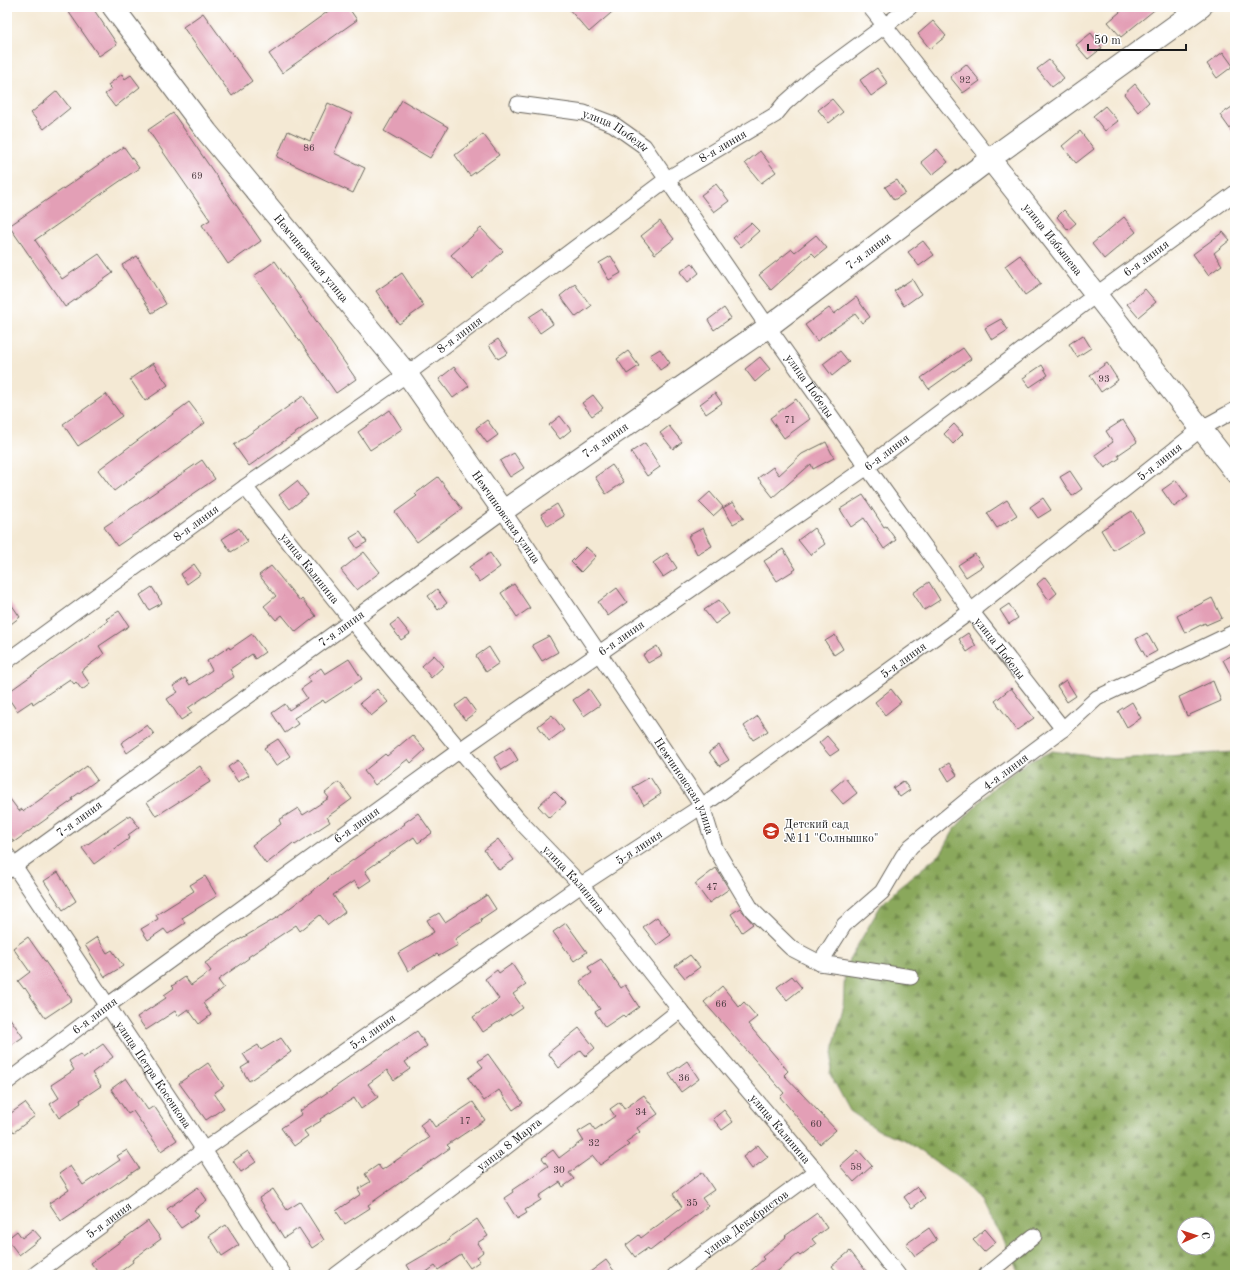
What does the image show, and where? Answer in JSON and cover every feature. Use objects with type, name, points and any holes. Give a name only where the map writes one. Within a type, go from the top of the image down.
[{"type":"main road","name":"Немчиновская улица","points":[[113,7],[207,132],[407,374],[503,511]]},
{"type":"main road","name":"7-я линия","points":[[503,511],[768,327],[990,159],[1201,7]]},
{"type":"main road","name":"улица Избышева","points":[[990,159],[1235,472]]},
{"type":"street","name":"улица Избышева","points":[[870,7],[990,159]]},
{"type":"street","name":"8-я линия","points":[[7,661],[245,487],[407,374],[667,179],[775,115],[784,104],[811,80],[910,7]]},
{"type":"street","name":"улица Победы","points":[[518,104],[584,113],[612,124],[644,146],[768,327],[867,467],[971,611],[1063,729]]},
{"type":"street","name":"6-я линия","points":[[7,1082],[107,1006],[460,750],[867,467],[1096,294],[1235,193]]},
{"type":"street","name":"5-я линия","points":[[34,1275],[204,1150],[581,885],[702,806],[971,611],[1202,428],[1235,410]]},
{"type":"street","name":"улица Калинина","points":[[245,487],[352,621],[517,818],[581,885],[680,1010],[816,1171],[898,1275]]},
{"type":"street","name":"7-я линия","points":[[9,864],[352,621],[503,511]]},
{"type":"street","name":"Немчиновская улица","points":[[503,511],[702,806],[714,848],[752,910],[791,948],[820,963],[911,977]]},
{"type":"street","name":"4-я линия","points":[[820,963],[844,925],[882,892],[903,856],[911,846],[966,801],[1063,729],[1097,698],[1235,632]]},
{"type":"street","name":"улица Петра Косенкова","points":[[9,864],[204,1150],[284,1275]]},
{"type":"street","name":"улица 8 Марта","points":[[336,1275],[498,1154],[680,1010]]},
{"type":"street","name":"улица Декабристов","points":[[675,1275],[816,1171]]},
{"type":"street","points":[[986,1275],[1034,1236]]},
{"type":"green space","points":[[1052,751],[1114,759],[1235,752],[1235,1275],[1022,1275],[1017,1269],[1000,1234],[977,1197],[961,1180],[905,1140],[878,1130],[850,1111],[830,1074],[835,1040],[843,1009],[845,967],[881,905],[896,890],[942,852],[955,828],[994,787],[1026,763]]},
{"type":"building","points":[[74,7],[92,7],[117,44],[99,56],[68,11]]},
{"type":"building","points":[[334,7],[348,7],[357,20],[282,73],[269,54]]},
{"type":"building","points":[[567,7],[618,7],[589,32]]},
{"type":"building","points":[[1126,7],[1158,7],[1121,37],[1108,22]]},
{"type":"building","points":[[203,13],[252,81],[232,96],[183,27]]},
{"type":"building","points":[[933,21],[946,36],[930,49],[918,34]]},
{"type":"building","points":[[1091,33],[1102,48],[1088,59],[1076,45]]},
{"type":"building","points":[[1223,52],[1233,66],[1217,78],[1207,64]]},
{"type":"building","points":[[1049,60],[1064,78],[1052,87],[1037,69]]},
{"type":"building","points":[[966,64],[980,81],[963,93],[950,77]]},
{"type":"building","points":[[877,68],[888,84],[871,96],[860,80]]},
{"type":"building","points":[[122,74],[125,79],[131,75],[140,87],[115,107],[105,94],[111,90],[108,85]]},
{"type":"building","points":[[1135,84],[1149,102],[1138,112],[1124,94]]},
{"type":"building","points":[[57,91],[70,108],[44,129],[31,113]]},
{"type":"building","points":[[832,99],[843,112],[829,123],[818,110]]},
{"type":"building","points":[[402,100],[448,127],[430,158],[384,131]]},
{"type":"building","points":[[328,103],[352,114],[334,153],[365,168],[353,193],[277,157],[288,131],[310,141]]},
{"type":"building","points":[[1235,105],[1235,136],[1220,115]]},
{"type":"building","points":[[1105,106],[1118,121],[1105,131],[1093,116]]},
{"type":"building","points":[[173,113],[261,241],[228,264],[202,225],[210,220],[148,130]]},
{"type":"building","points":[[1080,131],[1094,149],[1076,163],[1062,146]]},
{"type":"building","points":[[483,134],[499,155],[470,176],[455,155]]},
{"type":"building","points":[[124,147],[139,168],[35,240],[62,279],[99,254],[113,273],[65,307],[9,226]]},
{"type":"building","points":[[937,149],[948,162],[932,175],[921,162]]},
{"type":"building","points":[[760,151],[776,172],[761,183],[745,163]]},
{"type":"building","points":[[897,180],[905,193],[894,200],[885,187]]},
{"type":"building","points":[[716,184],[729,201],[714,212],[701,195]]},
{"type":"building","points":[[1064,210],[1076,223],[1068,230],[1057,217]]},
{"type":"building","points":[[1124,217],[1136,232],[1104,259],[1092,244]]},
{"type":"building","points":[[660,221],[674,239],[655,254],[641,236]]},
{"type":"building","points":[[751,223],[759,231],[741,247],[733,238]]},
{"type":"building","points":[[481,228],[503,251],[473,279],[451,255]]},
{"type":"building","points":[[1223,232],[1230,240],[1214,253],[1222,265],[1208,275],[1193,254]]},
{"type":"building","points":[[816,235],[827,248],[816,257],[812,253],[771,290],[759,275],[792,249],[795,252]]},
{"type":"building","points":[[923,241],[934,255],[919,266],[908,252]]},
{"type":"building","points":[[1020,255],[1041,284],[1025,295],[1005,266]]},
{"type":"building","points":[[137,256],[166,304],[152,313],[122,265]]},
{"type":"building","points":[[611,256],[621,273],[609,280],[599,263]]},
{"type":"building","points":[[275,261],[356,379],[336,393],[254,276]]},
{"type":"building","points":[[692,263],[699,273],[688,282],[680,272]]},
{"type":"building","points":[[402,273],[424,306],[399,324],[376,291]]},
{"type":"building","points":[[912,279],[921,294],[904,306],[894,291]]},
{"type":"building","points":[[575,284],[591,306],[576,317],[560,296]]},
{"type":"building","points":[[1145,289],[1156,302],[1138,317],[1127,304]]},
{"type":"building","points":[[856,297],[870,317],[862,323],[855,314],[817,341],[805,325],[829,308],[834,314]]},
{"type":"building","points":[[543,308],[553,324],[540,333],[529,317]]},
{"type":"building","points":[[724,308],[731,318],[714,330],[708,320]]},
{"type":"building","points":[[1001,319],[1008,330],[992,340],[985,328]]},
{"type":"building","points":[[1083,335],[1091,348],[1077,357],[1069,344]]},
{"type":"building","points":[[498,339],[508,353],[498,359],[489,345]]},
{"type":"building","points":[[963,348],[971,359],[929,389],[921,378]]},
{"type":"building","points":[[660,349],[670,363],[660,370],[650,355]]},
{"type":"building","points":[[628,351],[639,366],[627,374],[617,359]]},
{"type":"building","points":[[840,351],[849,362],[832,376],[823,364]]},
{"type":"building","points":[[760,357],[770,369],[755,382],[745,369]]},
{"type":"building","points":[[153,363],[168,385],[145,401],[130,379]]},
{"type":"building","points":[[1107,363],[1118,380],[1101,392],[1090,375]]},
{"type":"building","points":[[1042,365],[1048,375],[1030,387],[1023,378]]},
{"type":"building","points":[[454,367],[469,386],[453,398],[439,379]]},
{"type":"building","points":[[715,393],[722,403],[706,414],[700,404]]},
{"type":"building","points":[[106,394],[122,416],[78,446],[63,424]]},
{"type":"building","points":[[593,395],[603,408],[592,416],[582,403]]},
{"type":"building","points":[[303,396],[318,417],[249,466],[234,445]]},
{"type":"building","points":[[796,399],[810,419],[784,438],[770,418]]},
{"type":"building","points":[[189,402],[205,423],[114,491],[98,470]]},
{"type":"building","points":[[390,410],[402,429],[370,450],[358,432]]},
{"type":"building","points":[[560,416],[571,430],[560,439],[549,425]]},
{"type":"building","points":[[487,420],[498,435],[487,443],[476,428]]},
{"type":"building","points":[[1123,420],[1137,442],[1118,455],[1120,458],[1105,468],[1095,455],[1113,442],[1106,431]]},
{"type":"building","points":[[954,424],[963,434],[953,444],[944,434]]},
{"type":"building","points":[[669,426],[682,442],[673,449],[660,433]]},
{"type":"building","points":[[826,442],[834,458],[813,469],[811,464],[773,497],[758,478],[773,467],[779,475],[802,454]]},
{"type":"building","points":[[645,443],[660,467],[647,476],[631,452]]},
{"type":"building","points":[[514,453],[524,468],[510,477],[500,461]]},
{"type":"building","points":[[202,460],[215,479],[117,546],[104,527]]},
{"type":"building","points":[[612,465],[624,482],[606,494],[595,477]]},
{"type":"building","points":[[1070,471],[1082,489],[1072,496],[1060,477]]},
{"type":"building","points":[[438,477],[462,509],[417,542],[395,512],[417,496],[415,494]]},
{"type":"building","points":[[1176,480],[1188,497],[1174,507],[1162,490]]},
{"type":"building","points":[[297,481],[308,495],[290,509],[279,495]]},
{"type":"building","points":[[710,492],[723,507],[713,516],[699,502]]},
{"type":"building","points":[[863,495],[884,527],[886,526],[896,540],[884,549],[864,518],[851,527],[840,509]]},
{"type":"building","points":[[1043,498],[1051,510],[1038,518],[1030,507]]},
{"type":"building","points":[[1007,500],[1017,515],[997,528],[987,513]]},
{"type":"building","points":[[733,502],[744,518],[733,524],[723,508]]},
{"type":"building","points":[[557,504],[564,516],[548,526],[541,514]]},
{"type":"building","points":[[1132,511],[1144,531],[1113,550],[1101,530]]},
{"type":"building","points":[[239,528],[248,542],[231,552],[222,539]]},
{"type":"building","points":[[703,528],[712,546],[697,554],[688,536]]},
{"type":"building","points":[[814,528],[825,544],[810,555],[798,540]]},
{"type":"building","points":[[360,532],[367,542],[357,548],[350,538]]},
{"type":"building","points":[[586,547],[596,556],[581,572],[571,562]]},
{"type":"building","points":[[783,549],[796,569],[777,581],[764,561]]},
{"type":"building","points":[[364,552],[380,572],[357,590],[341,570]]},
{"type":"building","points":[[490,553],[500,567],[479,582],[469,567]]},
{"type":"building","points":[[667,553],[677,568],[663,577],[653,563]]},
{"type":"building","points":[[975,554],[983,566],[966,577],[958,565]]},
{"type":"building","points":[[194,564],[201,574],[187,584],[181,574]]},
{"type":"building","points":[[271,566],[300,601],[302,599],[316,616],[296,632],[282,615],[276,620],[264,606],[276,596],[259,575]]},
{"type":"building","points":[[1045,577],[1057,593],[1049,600],[1037,584]]},
{"type":"building","points":[[929,582],[940,600],[924,610],[913,593]]},
{"type":"building","points":[[514,584],[530,608],[517,617],[501,593]]},
{"type":"building","points":[[152,587],[162,603],[149,610],[140,595]]},
{"type":"building","points":[[617,588],[627,602],[608,616],[598,602]]},
{"type":"building","points":[[437,589],[447,603],[438,610],[428,596]]},
{"type":"building","points":[[7,598],[20,617],[7,627]]},
{"type":"building","points":[[1212,598],[1222,618],[1206,625],[1205,623],[1185,633],[1177,616]]},
{"type":"building","points":[[719,600],[729,614],[715,624],[704,610]]},
{"type":"building","points":[[1009,604],[1018,618],[1009,624],[1000,610]]},
{"type":"building","points":[[119,611],[129,626],[99,646],[104,654],[81,671],[90,684],[82,690],[76,682],[74,684],[70,679],[33,704],[32,701],[17,711],[7,696],[7,693],[108,621],[106,619]]},
{"type":"building","points":[[398,619],[410,634],[401,640],[390,625]]},
{"type":"building","points":[[968,633],[976,646],[967,652],[959,639]]},
{"type":"building","points":[[1147,633],[1157,651],[1146,657],[1136,639]]},
{"type":"building","points":[[252,634],[265,652],[255,659],[252,654],[230,669],[234,677],[188,708],[192,713],[181,720],[167,699],[178,692],[173,686],[185,678],[190,685],[212,670],[207,661],[229,647],[230,649]]},
{"type":"building","points":[[835,635],[843,649],[834,655],[825,641]]},
{"type":"building","points":[[549,636],[558,652],[542,661],[532,645]]},
{"type":"building","points":[[657,646],[662,655],[648,663],[643,655]]},
{"type":"building","points":[[489,647],[499,663],[486,672],[476,656]]},
{"type":"building","points":[[1235,654],[1235,683],[1223,660]]},
{"type":"building","points":[[434,655],[444,666],[431,678],[422,666]]},
{"type":"building","points":[[349,659],[362,679],[325,703],[323,700],[294,718],[298,724],[285,733],[272,713],[285,704],[289,710],[307,698],[301,689],[311,682],[308,677],[321,668],[325,674]]},
{"type":"building","points":[[1066,680],[1076,696],[1067,702],[1057,686]]},
{"type":"building","points":[[1213,681],[1221,701],[1187,716],[1179,697]]},
{"type":"building","points":[[1011,688],[1034,718],[1017,730],[995,701]]},
{"type":"building","points":[[377,689],[388,702],[371,716],[360,703]]},
{"type":"building","points":[[589,689],[600,705],[584,716],[573,700]]},
{"type":"building","points":[[891,689],[901,702],[885,715],[875,702]]},
{"type":"building","points":[[466,698],[476,712],[465,720],[455,706]]},
{"type":"building","points":[[1132,702],[1141,718],[1127,727],[1118,711]]},
{"type":"building","points":[[552,715],[564,730],[549,741],[538,726]]},
{"type":"building","points":[[758,716],[768,731],[753,740],[744,726]]},
{"type":"building","points":[[147,725],[154,734],[127,753],[121,743]]},
{"type":"building","points":[[412,735],[425,750],[411,763],[408,759],[375,785],[364,771],[385,754],[387,756]]},
{"type":"building","points":[[827,736],[839,750],[830,756],[819,743]]},
{"type":"building","points":[[278,739],[290,756],[276,766],[264,748]]},
{"type":"building","points":[[719,745],[729,760],[719,766],[709,752]]},
{"type":"building","points":[[510,747],[518,760],[502,770],[494,757]]},
{"type":"building","points":[[238,760],[249,775],[238,782],[228,767]]},
{"type":"building","points":[[949,763],[957,775],[949,781],[941,768]]},
{"type":"building","points":[[87,766],[97,780],[72,798],[73,800],[14,842],[7,832],[7,795],[19,811],[22,809],[24,811]]},
{"type":"building","points":[[200,766],[210,782],[156,816],[147,802]]},
{"type":"building","points":[[650,777],[661,794],[644,805],[633,787]]},
{"type":"building","points":[[845,778],[857,793],[843,804],[831,790]]},
{"type":"building","points":[[903,781],[910,790],[900,797],[893,788]]},
{"type":"building","points":[[339,782],[352,799],[327,817],[330,822],[295,845],[293,843],[266,864],[252,845],[281,824],[279,820],[298,808],[303,815],[329,798],[325,793]]},
{"type":"building","points":[[554,791],[566,803],[549,818],[538,806]]},
{"type":"building","points":[[418,813],[432,833],[418,843],[414,837],[365,871],[371,880],[359,888],[354,881],[333,895],[345,912],[328,925],[320,915],[300,931],[296,925],[248,957],[249,958],[218,980],[224,988],[203,1003],[211,1015],[199,1024],[188,1009],[178,1016],[175,1011],[146,1030],[137,1017],[166,998],[164,995],[174,988],[172,986],[185,977],[191,985],[211,971],[205,963],[237,941],[278,917],[328,879],[327,878],[405,824],[404,823]]},
{"type":"building","points":[[130,815],[139,827],[128,835],[130,838],[94,864],[82,848]]},
{"type":"building","points":[[498,839],[514,860],[499,870],[484,850]]},
{"type":"building","points":[[716,868],[729,889],[709,903],[695,884]]},
{"type":"building","points":[[58,872],[76,901],[63,910],[44,881]]},
{"type":"building","points":[[205,876],[217,896],[182,918],[185,923],[168,934],[164,929],[148,940],[141,929],[158,919],[156,915],[194,891],[190,885]]},
{"type":"building","points":[[487,895],[496,909],[481,919],[482,922],[455,939],[458,945],[439,956],[437,954],[408,971],[398,953],[434,932],[427,920],[439,913],[445,922]]},
{"type":"building","points":[[740,908],[753,924],[742,932],[731,914]]},
{"type":"building","points":[[657,917],[671,935],[657,945],[643,927]]},
{"type":"building","points":[[566,923],[587,952],[574,961],[553,932]]},
{"type":"building","points":[[28,937],[72,1000],[45,1018],[25,988],[24,989],[18,981],[30,972],[13,948]]},
{"type":"building","points":[[97,937],[107,953],[112,950],[123,966],[105,977],[85,945]]},
{"type":"building","points":[[690,955],[700,967],[685,978],[675,966]]},
{"type":"building","points":[[601,959],[621,988],[625,985],[639,1007],[625,1017],[623,1015],[605,1027],[595,1012],[600,1009],[580,981],[592,973],[588,967]]},
{"type":"building","points":[[512,964],[526,985],[513,994],[523,1008],[511,1016],[510,1014],[483,1032],[473,1017],[499,999],[485,979],[497,970],[499,973]]},
{"type":"building","points":[[792,976],[802,988],[787,1000],[777,987]]},
{"type":"building","points":[[722,986],[739,1007],[744,1002],[757,1017],[748,1024],[788,1071],[784,1075],[836,1130],[820,1144],[780,1097],[784,1093],[704,1002]]},
{"type":"building","points":[[7,1014],[23,1037],[7,1048]]},
{"type":"building","points":[[579,1028],[595,1048],[586,1056],[581,1050],[559,1068],[548,1053]]},
{"type":"building","points":[[417,1031],[427,1046],[405,1062],[410,1069],[394,1080],[387,1070],[368,1084],[378,1097],[361,1109],[354,1098],[320,1119],[321,1121],[304,1131],[308,1136],[294,1146],[281,1128],[302,1114],[300,1111]]},
{"type":"building","points":[[281,1038],[291,1052],[249,1081],[241,1068],[249,1063],[243,1054],[258,1045],[261,1050]]},
{"type":"building","points":[[103,1044],[113,1057],[92,1073],[101,1086],[80,1100],[81,1103],[59,1118],[50,1104],[59,1098],[51,1085],[74,1070],[69,1061],[80,1054],[83,1058]]},
{"type":"building","points":[[488,1054],[523,1103],[513,1110],[499,1090],[484,1101],[468,1078],[483,1067],[478,1061]]},
{"type":"building","points":[[687,1061],[699,1079],[681,1092],[669,1074]]},
{"type":"building","points":[[208,1063],[224,1086],[214,1093],[224,1108],[206,1120],[179,1083]]},
{"type":"building","points":[[126,1078],[148,1110],[154,1106],[177,1140],[161,1151],[133,1111],[128,1114],[111,1089]]},
{"type":"building","points":[[644,1095],[658,1114],[637,1128],[640,1132],[626,1142],[629,1145],[600,1165],[593,1156],[569,1173],[574,1179],[563,1187],[560,1182],[539,1196],[541,1200],[525,1210],[527,1213],[517,1219],[504,1198],[513,1192],[512,1190],[548,1166],[542,1158],[553,1150],[559,1158],[583,1140],[578,1132],[591,1124],[595,1130],[615,1116],[610,1109],[620,1102],[624,1109]]},
{"type":"building","points":[[473,1102],[485,1120],[447,1145],[450,1148],[368,1205],[370,1208],[345,1224],[336,1211],[361,1194],[358,1189],[370,1182],[365,1174],[378,1165],[382,1170],[429,1138],[420,1125],[429,1118],[435,1127]]},
{"type":"building","points":[[25,1103],[35,1116],[14,1132],[7,1123],[7,1116]]},
{"type":"building","points":[[724,1110],[733,1122],[722,1130],[713,1119]]},
{"type":"building","points":[[758,1145],[768,1157],[752,1169],[743,1157]]},
{"type":"building","points":[[127,1150],[139,1168],[61,1221],[49,1203],[69,1190],[59,1174],[70,1166],[83,1185],[120,1160],[117,1156]]},
{"type":"building","points":[[858,1150],[872,1166],[854,1182],[840,1166]]},
{"type":"building","points":[[248,1151],[256,1162],[241,1172],[233,1161]]},
{"type":"building","points":[[702,1172],[714,1190],[702,1198],[708,1206],[650,1251],[648,1248],[635,1257],[626,1245],[639,1235],[641,1238],[682,1207],[673,1194]]},
{"type":"building","points":[[198,1187],[207,1200],[194,1210],[199,1216],[181,1228],[167,1209]]},
{"type":"building","points":[[917,1187],[925,1198],[912,1208],[904,1197]]},
{"type":"building","points":[[273,1189],[287,1210],[300,1202],[324,1240],[312,1248],[299,1228],[284,1238],[259,1198]]},
{"type":"building","points":[[817,1213],[827,1228],[812,1239],[816,1244],[800,1256],[798,1254],[773,1275],[746,1275],[764,1259],[762,1257],[786,1237],[785,1236]]},
{"type":"building","points":[[477,1219],[488,1236],[477,1243],[483,1252],[477,1257],[480,1261],[470,1268],[461,1255],[438,1270],[435,1266],[422,1275],[413,1275],[407,1265],[450,1240],[449,1238]]},
{"type":"building","points":[[148,1221],[161,1239],[132,1260],[133,1262],[116,1275],[100,1275],[91,1263]]},
{"type":"building","points":[[226,1225],[239,1245],[222,1256],[209,1236]]},
{"type":"building","points":[[929,1228],[937,1240],[915,1256],[906,1244]]},
{"type":"building","points":[[33,1229],[41,1238],[19,1255],[7,1239],[17,1231],[22,1238]]},
{"type":"building","points":[[985,1229],[996,1242],[984,1252],[973,1240]]},
{"type":"building","points":[[850,1251],[869,1275],[839,1275],[832,1266]]},
{"type":"building","points":[[606,1260],[617,1275],[586,1275]]},
{"type":"place","name":"Детский сад №11 \"Солнышко\"","points":[[771,831]]}]
